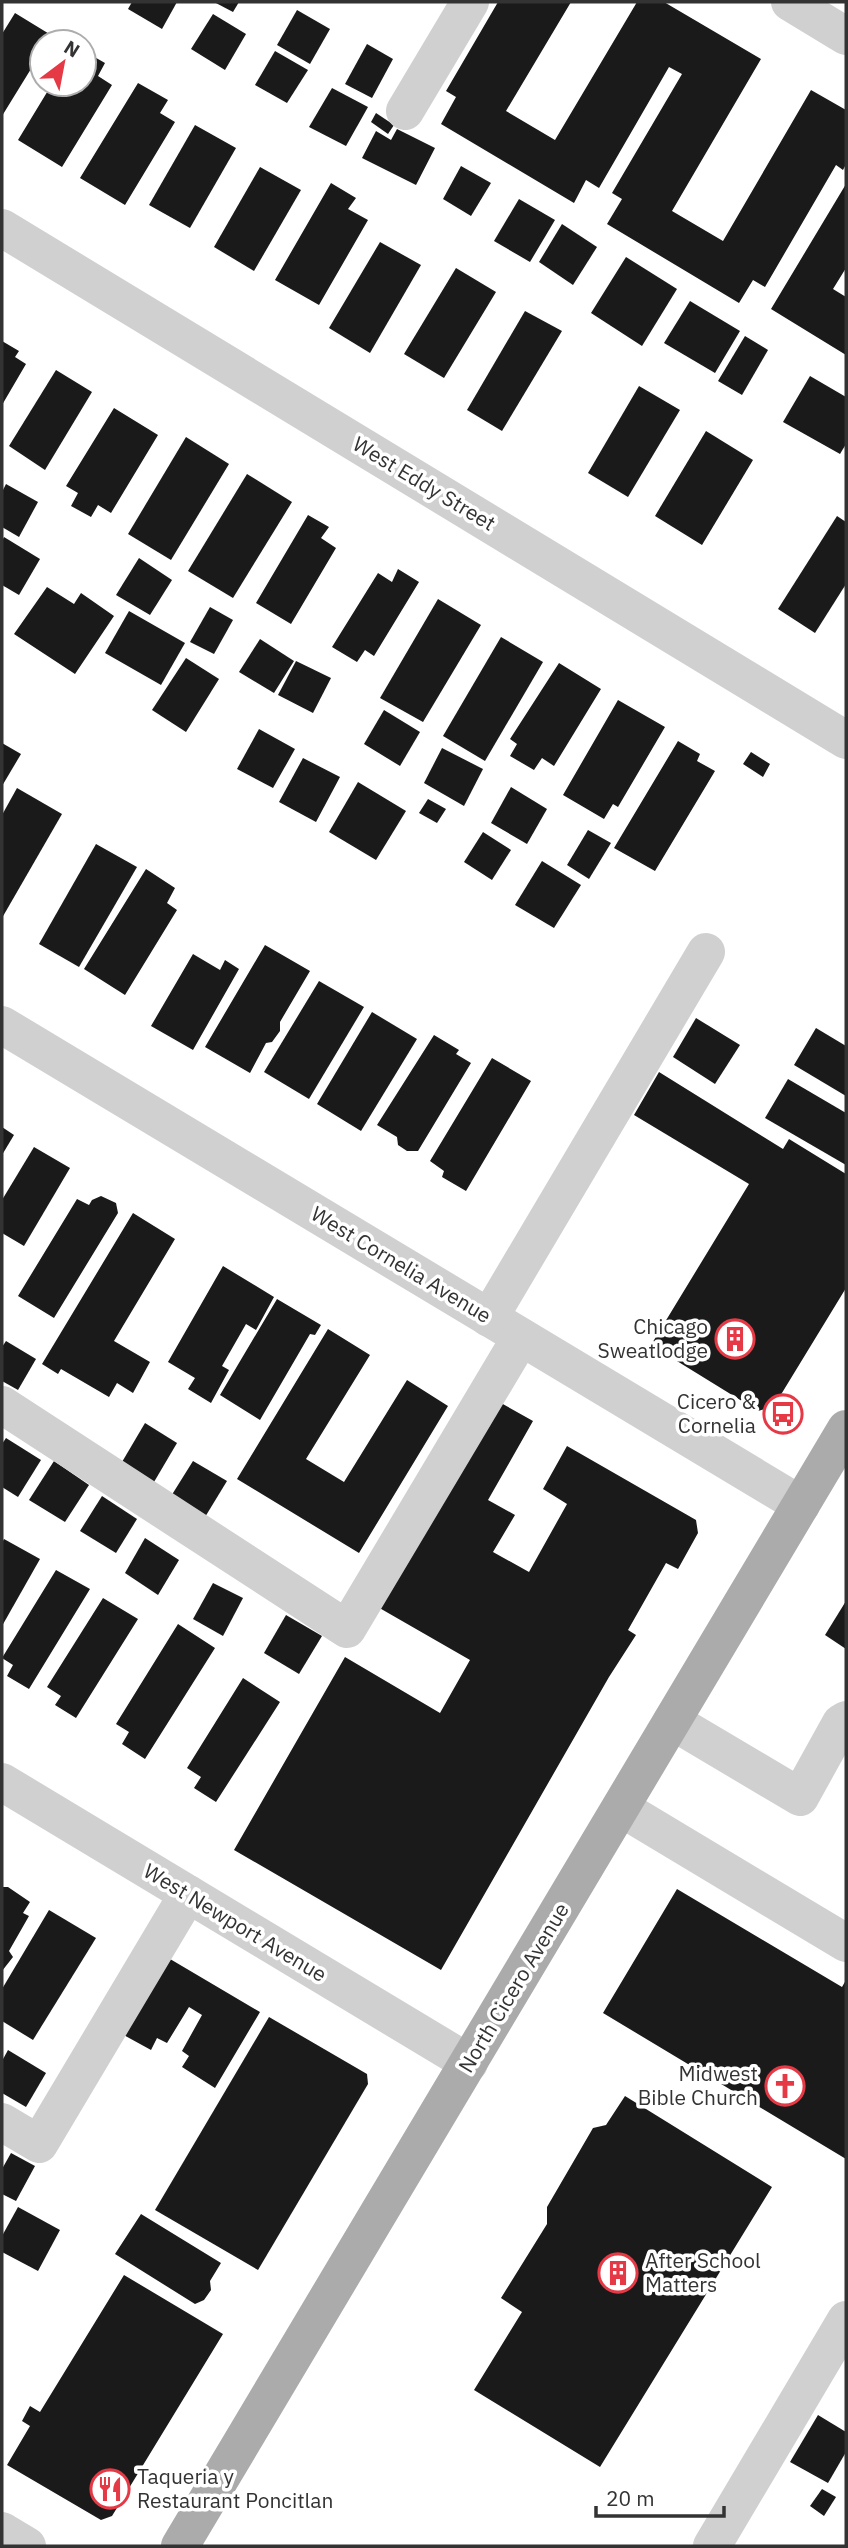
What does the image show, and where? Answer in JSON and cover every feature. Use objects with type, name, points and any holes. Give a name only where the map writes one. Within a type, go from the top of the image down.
[{"type":"main road","name":"North Cicero Avenue","points":[[180,2546],[846,1429]]},
{"type":"street","points":[[405,111],[470,2]]},
{"type":"street","points":[[790,2],[846,36]]},
{"type":"street","name":"West Eddy Street","points":[[2,228],[846,740]]},
{"type":"street","points":[[2,1405],[347,1629],[505,1327],[706,953]]},
{"type":"street","name":"West Cornelia Avenue","points":[[2,1024],[801,1505]]},
{"type":"street","points":[[672,1721],[800,1797],[841,1723],[846,1720]]},
{"type":"street","name":"West Newport Avenue","points":[[2,1782],[469,2063]]},
{"type":"street","points":[[621,1808],[846,1943]]},
{"type":"street","points":[[2,2122],[39,2144],[188,1894]]},
{"type":"street","points":[[712,2546],[846,2320]]},
{"type":"street","points":[[2,2531],[27,2546]]},
{"type":"building","points":[[132,2],[177,2],[162,29],[128,9]]},
{"type":"building","points":[[214,2],[239,2],[233,12]]},
{"type":"building","points":[[498,2],[571,2],[506,111],[555,140],[637,2],[664,2],[761,59],[672,211],[723,241],[811,90],[846,110],[846,164],[843,170],[836,165],[765,287],[753,280],[739,303],[607,224],[622,199],[612,193],[682,74],[669,67],[599,188],[586,180],[574,203],[441,124],[456,97],[446,91]]},
{"type":"building","points":[[297,10],[330,29],[310,64],[277,45]]},
{"type":"building","points":[[15,13],[40,28],[28,28],[28,74],[2,116],[2,34]]},
{"type":"building","points":[[213,14],[246,34],[225,70],[191,49]]},
{"type":"building","points":[[367,44],[393,59],[372,98],[345,84]]},
{"type":"building","points":[[275,51],[308,70],[287,103],[255,85]]},
{"type":"building","points":[[98,59],[105,63],[98,76]]},
{"type":"building","points":[[98,76],[112,85],[62,167],[18,140],[44,98],[98,98]]},
{"type":"building","points":[[138,83],[168,100],[160,113],[175,122],[125,205],[80,178]]},
{"type":"building","points":[[332,88],[368,107],[346,146],[309,127]]},
{"type":"building","points":[[376,113],[394,125],[388,134],[371,122]]},
{"type":"building","points":[[195,125],[236,148],[190,228],[149,205]]},
{"type":"building","points":[[397,129],[435,148],[416,185],[362,158],[376,131],[391,140]]},
{"type":"building","points":[[461,166],[491,183],[471,216],[443,199]]},
{"type":"building","points":[[260,167],[301,190],[254,271],[214,247]]},
{"type":"building","points":[[331,183],[356,198],[348,209],[368,220],[319,305],[275,280]]},
{"type":"building","points":[[846,184],[846,268],[833,289],[846,297],[846,355],[771,309]]},
{"type":"building","points":[[519,199],[555,220],[530,262],[494,241]]},
{"type":"building","points":[[562,224],[597,247],[573,285],[539,262]]},
{"type":"building","points":[[380,242],[421,265],[370,353],[329,328]]},
{"type":"building","points":[[626,257],[677,289],[642,346],[591,313]]},
{"type":"building","points":[[456,268],[496,292],[444,378],[404,354]]},
{"type":"building","points":[[690,301],[740,331],[715,373],[664,343]]},
{"type":"building","points":[[525,311],[562,331],[502,431],[467,410]]},
{"type":"building","points":[[745,336],[768,350],[742,395],[718,381]]},
{"type":"building","points":[[2,341],[19,351],[15,357],[26,364],[2,405]]},
{"type":"building","points":[[56,370],[92,392],[45,470],[9,446]]},
{"type":"building","points":[[810,376],[846,397],[846,444],[840,454],[783,422]]},
{"type":"building","points":[[639,386],[680,410],[628,497],[588,473]]},
{"type":"building","points":[[114,408],[158,435],[111,513],[98,505],[91,517],[71,506],[78,493],[66,486]]},
{"type":"building","points":[[706,431],[753,460],[702,545],[655,516]]},
{"type":"building","points":[[186,437],[229,464],[171,560],[128,534]]},
{"type":"building","points":[[247,474],[292,502],[233,598],[188,571]]},
{"type":"building","points":[[6,484],[38,502],[19,537],[2,527],[2,492]]},
{"type":"building","points":[[308,515],[329,527],[321,538],[336,548],[291,624],[256,603]]},
{"type":"building","points":[[837,516],[846,522],[846,584],[815,633],[778,609]]},
{"type":"building","points":[[4,537],[40,559],[19,595],[2,585]]},
{"type":"building","points":[[139,558],[172,580],[150,615],[116,595]]},
{"type":"building","points":[[398,569],[419,582],[374,656],[365,650],[357,662],[332,647],[378,573],[392,582]]},
{"type":"building","points":[[47,587],[74,604],[81,593],[114,616],[75,674],[14,634]]},
{"type":"building","points":[[438,599],[481,625],[423,722],[380,698]]},
{"type":"building","points":[[210,607],[233,620],[214,654],[190,642]]},
{"type":"building","points":[[129,611],[185,643],[161,685],[105,653]]},
{"type":"building","points":[[501,637],[543,662],[485,761],[443,736]]},
{"type":"building","points":[[260,639],[294,661],[274,693],[239,672]]},
{"type":"building","points":[[186,658],[219,679],[186,732],[152,710]]},
{"type":"building","points":[[296,661],[331,678],[313,713],[278,695]]},
{"type":"building","points":[[559,663],[601,689],[554,766],[542,758],[534,770],[510,756],[517,744],[510,739]]},
{"type":"building","points":[[618,700],[665,727],[618,807],[613,804],[604,819],[563,795]]},
{"type":"building","points":[[384,710],[420,732],[400,766],[364,744]]},
{"type":"building","points":[[259,729],[295,749],[273,788],[237,769]]},
{"type":"building","points":[[678,741],[700,754],[697,761],[715,771],[655,871],[614,848]]},
{"type":"building","points":[[2,743],[21,754],[2,786]]},
{"type":"building","points":[[442,748],[483,769],[464,806],[424,783]]},
{"type":"building","points":[[751,752],[770,764],[763,777],[743,764]]},
{"type":"building","points":[[303,758],[340,777],[316,822],[279,802]]},
{"type":"building","points":[[358,782],[406,811],[376,860],[329,832]]},
{"type":"building","points":[[511,787],[547,809],[527,844],[491,823]]},
{"type":"building","points":[[17,788],[62,814],[2,918],[2,815]]},
{"type":"building","points":[[428,799],[446,809],[437,823],[419,813]]},
{"type":"building","points":[[588,830],[611,843],[589,879],[567,865]]},
{"type":"building","points":[[483,832],[511,850],[492,880],[464,862]]},
{"type":"building","points":[[96,844],[137,867],[79,967],[39,944]]},
{"type":"building","points":[[542,861],[581,885],[554,928],[515,905]]},
{"type":"building","points":[[146,869],[175,888],[167,903],[177,910],[125,995],[84,969]]},
{"type":"building","points":[[265,945],[310,971],[280,1022],[280,1031],[272,1042],[266,1043],[250,1073],[205,1047]]},
{"type":"building","points":[[193,954],[220,970],[225,960],[239,969],[193,1050],[151,1026]]},
{"type":"building","points":[[319,981],[364,1007],[309,1099],[264,1072]]},
{"type":"building","points":[[372,1012],[417,1039],[361,1131],[317,1104]]},
{"type":"building","points":[[696,1018],[740,1045],[715,1084],[673,1057]]},
{"type":"building","points":[[816,1028],[846,1046],[846,1096],[794,1065]]},
{"type":"building","points":[[434,1035],[459,1050],[456,1054],[471,1063],[418,1151],[407,1151],[398,1145],[397,1137],[377,1125]]},
{"type":"building","points":[[492,1058],[531,1081],[466,1191],[442,1177],[444,1171],[430,1161]]},
{"type":"building","points":[[659,1072],[783,1149],[789,1139],[846,1174],[846,1288],[774,1406],[758,1411],[651,1345],[749,1184],[634,1115]]},
{"type":"building","points":[[788,1079],[846,1113],[846,1165],[765,1118]]},
{"type":"building","points":[[2,1127],[14,1135],[2,1155]]},
{"type":"building","points":[[34,1147],[70,1168],[24,1246],[2,1233],[2,1200]]},
{"type":"building","points":[[101,1196],[116,1203],[118,1213],[54,1318],[18,1296],[77,1199],[89,1205],[92,1200]]},
{"type":"building","points":[[133,1213],[175,1239],[114,1341],[150,1362],[133,1393],[117,1383],[109,1397],[61,1369],[58,1374],[42,1364]]},
{"type":"building","points":[[223,1266],[274,1297],[256,1330],[246,1324],[222,1366],[229,1370],[211,1403],[188,1389],[195,1378],[168,1362]]},
{"type":"building","points":[[277,1299],[321,1325],[315,1335],[310,1334],[260,1420],[220,1395]]},
{"type":"building","points":[[328,1329],[370,1355],[306,1459],[344,1482],[407,1380],[448,1406],[359,1553],[237,1479]]},
{"type":"building","points":[[6,1341],[36,1359],[18,1390],[2,1381],[2,1347]]},
{"type":"building","points":[[492,1398],[533,1421],[488,1500],[515,1515],[493,1552],[529,1572],[567,1504],[543,1489],[567,1446],[696,1520],[698,1533],[678,1569],[666,1563],[628,1630],[636,1635],[609,1677],[441,1970],[234,1850],[345,1657],[440,1713],[470,1660],[376,1606]]},
{"type":"building","points":[[145,1423],[177,1443],[154,1482],[122,1462]]},
{"type":"building","points":[[6,1438],[41,1460],[18,1497],[2,1487],[2,1444]]},
{"type":"building","points":[[54,1461],[89,1485],[65,1522],[29,1500]]},
{"type":"building","points":[[193,1461],[227,1481],[202,1522],[168,1501]]},
{"type":"building","points":[[102,1496],[137,1519],[116,1553],[80,1531]]},
{"type":"building","points":[[145,1538],[179,1560],[158,1595],[125,1573]]},
{"type":"building","points":[[4,1539],[40,1559],[2,1626],[2,1543]]},
{"type":"building","points":[[56,1570],[90,1589],[29,1689],[7,1676],[13,1665],[2,1658]]},
{"type":"building","points":[[213,1583],[243,1598],[223,1636],[193,1619]]},
{"type":"building","points":[[103,1598],[138,1619],[76,1718],[55,1705],[61,1696],[47,1687]]},
{"type":"building","points":[[846,1601],[846,1649],[825,1635]]},
{"type":"building","points":[[286,1615],[322,1636],[299,1674],[264,1653]]},
{"type":"building","points":[[178,1624],[215,1648],[145,1759],[122,1744],[129,1732],[116,1724]]},
{"type":"building","points":[[243,1678],[280,1702],[216,1802],[194,1788],[201,1777],[187,1768]]},
{"type":"building","points":[[2,1887],[8,1887],[30,1902],[23,1913],[29,1916],[9,1951],[13,1957],[2,1971]]},
{"type":"building","name":"Midwest Bible Church","points":[[677,1889],[842,1987],[846,1980],[846,2159],[603,2013]]},
{"type":"building","points":[[49,1910],[96,1938],[33,2040],[2,2021],[2,1989]]},
{"type":"building","points":[[165,1956],[260,2012],[215,2088],[182,2067],[189,2056],[182,2051],[202,2015],[189,2007],[167,2043],[157,2038],[151,2050],[120,2033]]},
{"type":"building","points":[[269,2017],[367,2074],[368,2084],[258,2270],[155,2210]]},
{"type":"building","points":[[8,2050],[46,2073],[26,2107],[2,2093],[2,2061]]},
{"type":"building","name":"After School Matters","points":[[625,2096],[772,2187],[600,2467],[474,2390],[522,2312],[501,2298],[547,2224],[547,2207],[593,2128],[606,2125]]},
{"type":"building","points":[[11,2153],[35,2166],[16,2201],[2,2194],[2,2169]]},
{"type":"building","points":[[18,2207],[60,2230],[38,2271],[2,2252],[2,2236]]},
{"type":"building","points":[[141,2214],[221,2263],[210,2281],[211,2290],[204,2300],[195,2304],[115,2254]]},
{"type":"building","points":[[124,2275],[223,2334],[112,2516],[101,2520],[7,2465],[30,2426],[22,2421],[30,2406],[40,2412]]},
{"type":"building","points":[[818,2415],[846,2432],[846,2452],[828,2483],[790,2462]]},
{"type":"building","points":[[822,2489],[836,2497],[824,2516],[810,2506]]},
{"type":"place","name":"Chicago Sweatlodge","points":[[735,1339]]},
{"type":"place","name":"Cicero & Cornelia","points":[[783,1414]]},
{"type":"place","name":"Midwest Bible Church","points":[[785,2086]]},
{"type":"place","name":"After School Matters","points":[[618,2273]]},
{"type":"place","name":"Taqueria y Restaurant Poncitlan","points":[[110,2489]]}]
